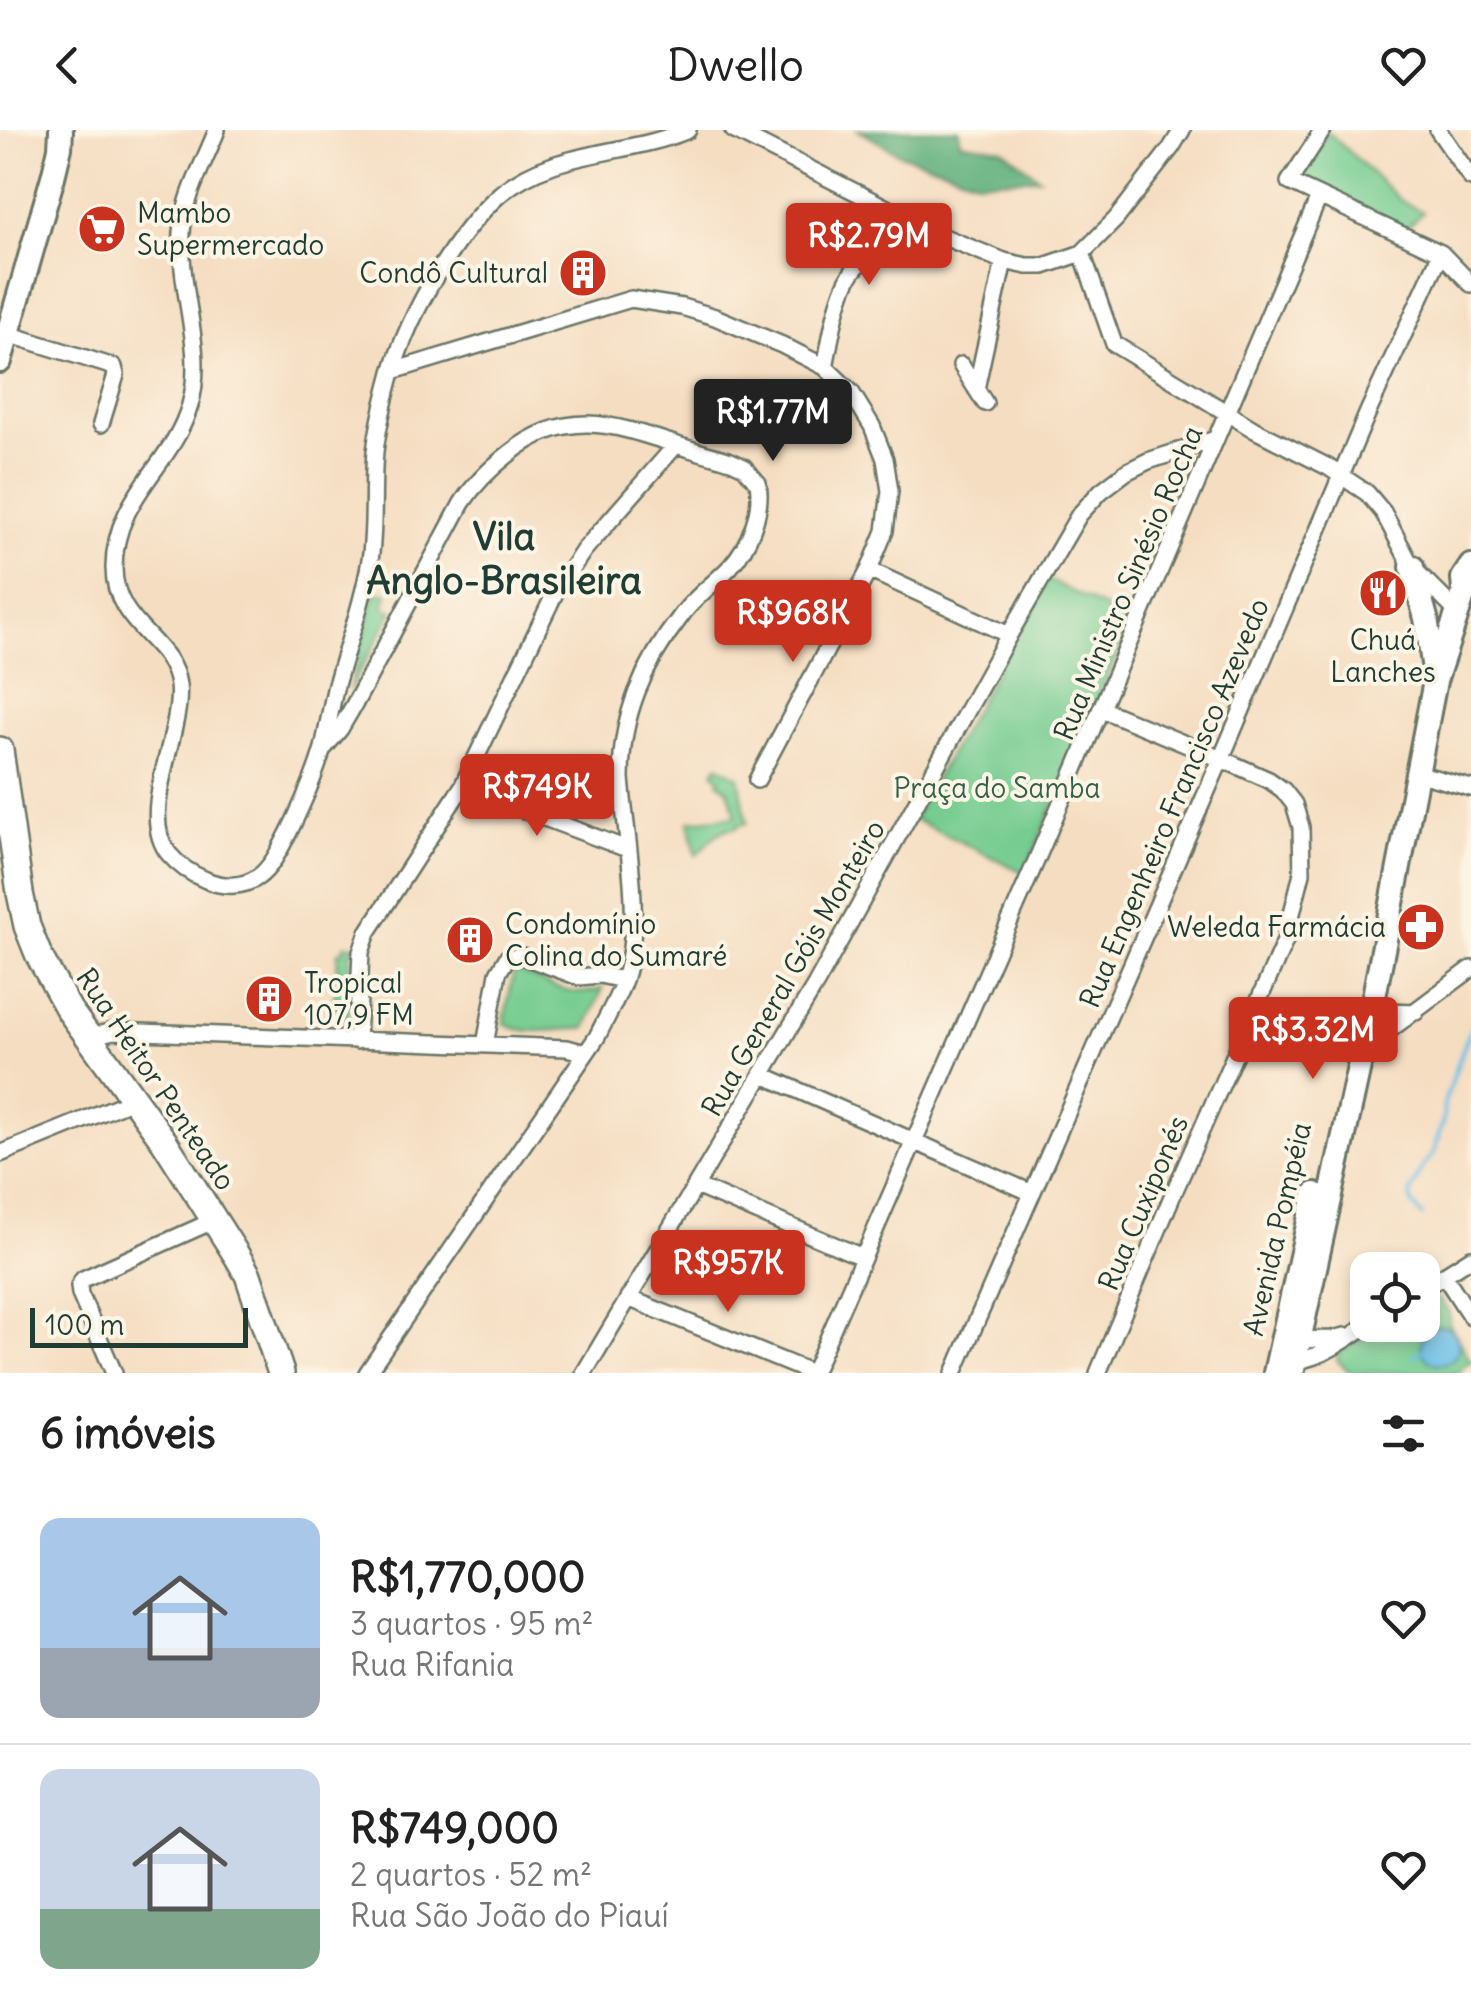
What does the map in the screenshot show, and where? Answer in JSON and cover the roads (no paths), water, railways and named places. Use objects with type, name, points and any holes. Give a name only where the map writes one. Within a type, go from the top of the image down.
[{"type":"main road","points":[[0,361],[64,136]]},
{"type":"main road","name":"Avenida Pompéia","points":[[1287,1358],[1357,1040],[1391,917],[1436,681],[1464,598],[1464,578],[1471,566]]},
{"type":"main road","points":[[1412,567],[1426,618],[1436,681]]},
{"type":"main road","name":"Rua Heitor Penteado","points":[[0,750],[7,855],[30,933],[65,1003],[135,1100],[248,1275],[282,1373]]},
{"type":"street","points":[[218,130],[190,193],[181,235],[194,356],[190,404],[182,426],[124,516],[114,570],[118,594],[130,618],[166,657],[178,686],[158,814],[163,846],[184,868],[220,885],[236,886],[257,878],[282,847],[322,750],[371,556],[375,453],[381,414],[402,342],[443,264],[499,195],[524,177],[552,164],[634,148],[688,130]]},
{"type":"street","points":[[732,130],[944,236],[1004,261],[1027,266],[1044,266],[1082,253],[1116,220],[1182,130]]},
{"type":"street","points":[[1324,130],[1289,182],[1440,253],[1471,284]]},
{"type":"street","points":[[1438,130],[1471,178]]},
{"type":"street","name":"Rua Ministro Sinésio Rocha","points":[[812,1373],[1319,198]]},
{"type":"street","points":[[824,367],[843,294],[858,266],[872,257],[944,236]]},
{"type":"street","points":[[1082,253],[1114,344],[1228,414],[1341,474],[1367,493],[1383,512],[1412,567],[1464,598]]},
{"type":"street","name":"Rua Engenheiro Francisco Azevedo","points":[[954,1373],[1440,253]]},
{"type":"street","points":[[961,364],[980,396],[1004,261]]},
{"type":"street","points":[[393,370],[631,300],[658,302],[716,317],[824,367],[851,392],[872,426],[885,459],[890,491],[885,530],[868,570],[757,780]]},
{"type":"street","points":[[8,334],[114,367],[116,376],[100,424]]},
{"type":"street","points":[[322,750],[340,730],[462,502],[483,476],[538,434],[580,423],[612,425],[744,467],[758,483],[760,494],[752,529],[742,550],[731,566],[683,612],[660,645],[630,710],[621,753],[621,778],[634,928],[624,980],[597,1037],[367,1373]]},
{"type":"street","name":"Rua General Góis Monteiro","points":[[584,1373],[816,984],[1079,515],[1126,472],[1216,439]]},
{"type":"street","points":[[357,1041],[360,952],[368,932],[462,787],[555,593],[584,550],[676,445]]},
{"type":"street","points":[[868,570],[1009,635]]},
{"type":"street","name":"Rua Cuxiponés","points":[[1098,1373],[1286,940],[1302,873],[1301,826],[1294,804],[1283,790],[1269,780],[1101,709]]},
{"type":"street","points":[[1416,773],[1471,788]]},
{"type":"street","points":[[462,787],[627,849]]},
{"type":"street","points":[[485,1045],[498,973],[507,958],[522,956],[579,977],[600,975],[624,980]]},
{"type":"street","points":[[1357,1040],[1388,1032],[1470,972]]},
{"type":"street","points":[[1364,1011],[1416,1012]]},
{"type":"street","points":[[88,1037],[114,1031],[566,1048],[586,1053]]},
{"type":"street","points":[[762,1074],[1032,1193]]},
{"type":"street","points":[[0,1154],[135,1100]]},
{"type":"street","points":[[696,1186],[862,1257]]},
{"type":"street","points":[[114,1373],[80,1294],[83,1278],[215,1220]]},
{"type":"street","points":[[1440,1278],[1471,1258]]},
{"type":"street","points":[[1444,1275],[1471,1317]]},
{"type":"street","points":[[628,1298],[812,1373]]},
{"type":"street","points":[[1287,1358],[1327,1353],[1350,1337]]},
{"type":"water","points":[[1440,1326],[1457,1338],[1457,1352],[1447,1362],[1433,1362],[1423,1352],[1422,1342],[1440,1342]]},
{"type":"waterway","points":[[1422,1216],[1412,1204],[1410,1194],[1433,1154],[1444,1103],[1471,1027]]},
{"type":"waterway","points":[[1414,1356],[1422,1351]]},
{"type":"place","name":"Mambo Supermercado","points":[[102,229]]},
{"type":"place","name":"Condô Cultural","points":[[583,273]]},
{"type":"place","name":"Chuá Lanches","points":[[1383,593]]},
{"type":"place","name":"Weleda Farmácia","points":[[1421,927]]},
{"type":"place","name":"Condomínio Colina do Sumaré","points":[[470,940]]},
{"type":"place","name":"Tropical 107,9 FM","points":[[269,999]]},
{"type":"district","name":"Vila Anglo-Brasileira","points":[[504,558]]},
{"type":"park label","name":"Praça do Samba","points":[[997,788]]}]
